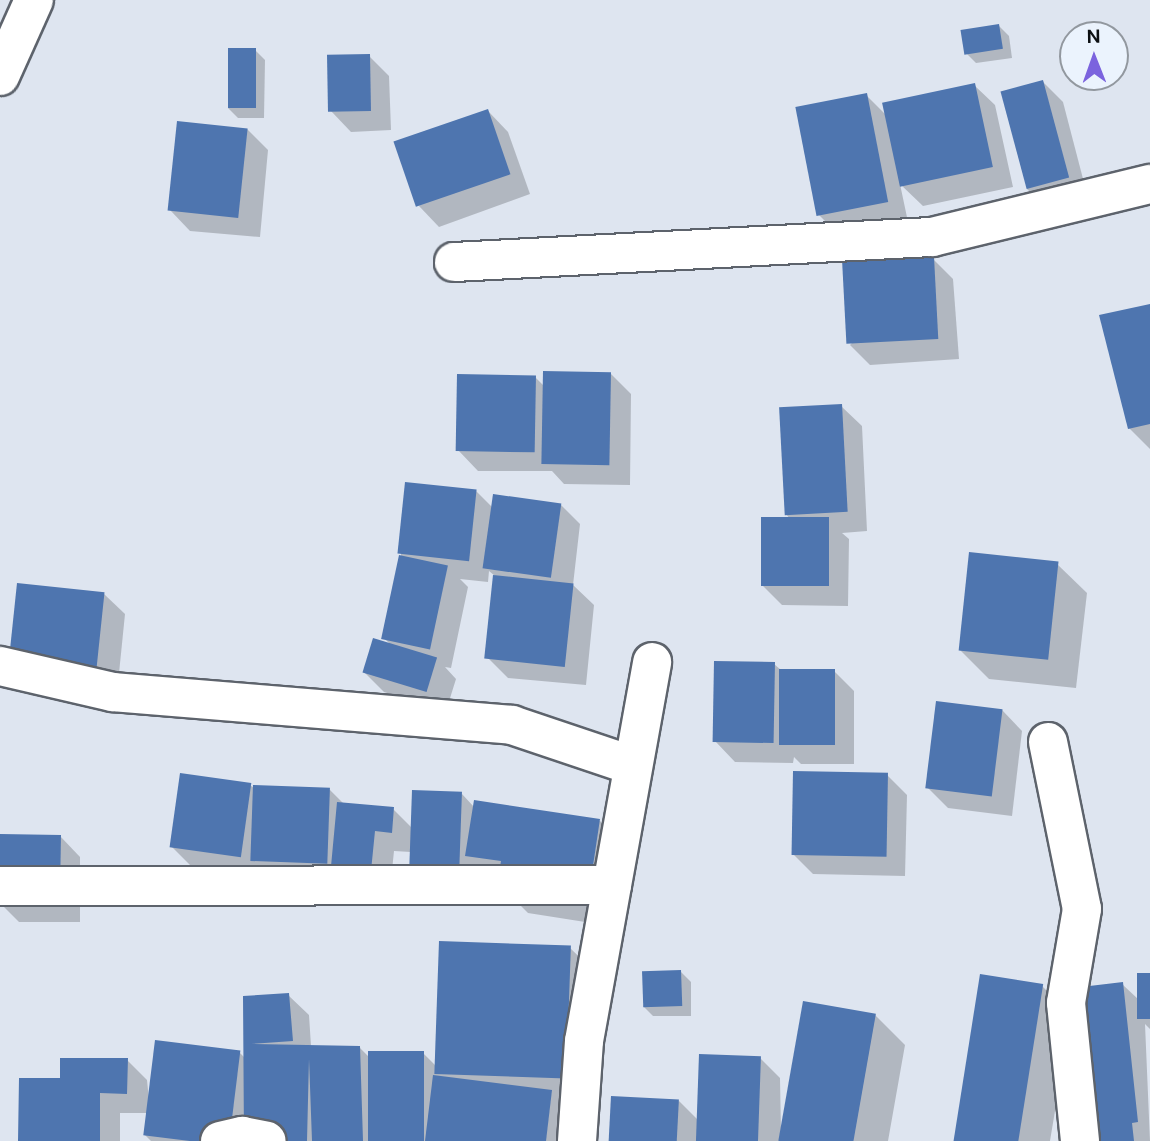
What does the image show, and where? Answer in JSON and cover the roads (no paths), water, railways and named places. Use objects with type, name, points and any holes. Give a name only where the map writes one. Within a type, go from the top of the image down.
[{"type":"street","points":[[0,76],[34,0]]},
{"type":"street","points":[[454,262],[932,237],[1150,184]]},
{"type":"street","points":[[577,1141],[584,1041],[631,765],[652,662]]},
{"type":"street","points":[[0,666],[113,692],[512,725],[631,765]]},
{"type":"street","points":[[1048,742],[1082,909],[1066,1003],[1080,1141]]},
{"type":"street","points":[[0,886],[612,885]]}]
